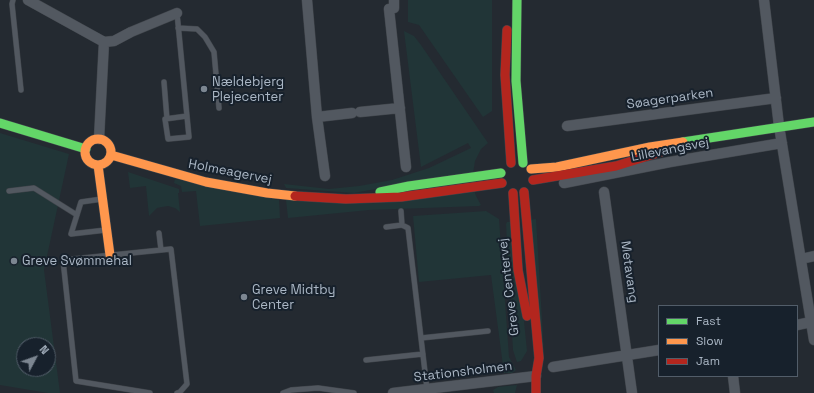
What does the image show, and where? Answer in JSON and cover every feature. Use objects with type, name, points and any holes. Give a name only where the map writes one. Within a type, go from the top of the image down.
[{"type":"street","points":[[28,0],[104,42],[114,41],[131,32],[177,13]]},
{"type":"street","points":[[308,0],[317,117],[325,176]]},
{"type":"street","points":[[394,0],[394,8],[389,9],[406,167]]},
{"type":"street","points":[[517,0],[516,81],[527,166],[533,180],[528,189],[518,194],[505,188],[502,183],[503,169],[511,163],[519,162],[527,166]]},
{"type":"street","points":[[764,0],[779,126],[814,340]]},
{"type":"street","points":[[507,21],[505,75],[511,163]]},
{"type":"street","points":[[99,139],[104,42]]},
{"type":"street","name":"Søagerparken","points":[[567,126],[776,98]]},
{"type":"street","points":[[317,117],[400,108]]},
{"type":"street","name":"Lillevangsvej","points":[[527,166],[557,167],[650,147],[779,126],[814,122]]},
{"type":"street","points":[[0,123],[86,149]]},
{"type":"street","points":[[99,139],[103,140],[110,146],[111,154],[106,162],[98,165],[90,162],[85,154],[86,149],[91,142],[99,139]]},
{"type":"street","name":"Lillevangsvej","points":[[533,180],[616,166],[698,140]]},
{"type":"street","name":"Lillevangsvej","points":[[564,183],[670,162],[782,143]]},
{"type":"street","name":"Holmeagervej","points":[[111,154],[178,174],[229,186],[278,194],[346,199],[401,197],[502,183]]},
{"type":"street","points":[[98,165],[110,255]]},
{"type":"street","name":"Holmeagervej","points":[[346,199],[409,186],[502,173]]},
{"type":"street","name":"Greve Centervej","points":[[524,192],[539,358],[536,376],[536,393]]},
{"type":"street","name":"Metavang","points":[[604,192],[632,393]]},
{"type":"street","name":"Greve Centervej","points":[[513,193],[518,270],[527,317],[529,354],[536,376]]},
{"type":"street","points":[[801,259],[814,256]]},
{"type":"street","points":[[798,325],[811,322]]},
{"type":"street","points":[[553,367],[658,350]]},
{"type":"street","name":"Stationsholmen","points":[[393,393],[536,376]]},
{"type":"street","points":[[733,377],[735,393]]},
{"type":"lane","points":[[13,0],[12,4],[20,90]]},
{"type":"lane","points":[[164,82],[167,119],[165,119],[168,139],[189,137],[177,13]]},
{"type":"lane","points":[[178,28],[197,29],[205,37],[214,52],[219,108]]},
{"type":"lane","points":[[167,119],[187,116]]},
{"type":"lane","points":[[9,191],[34,188],[77,215]]},
{"type":"lane","points":[[103,199],[81,202],[71,234],[106,230]]},
{"type":"lane","points":[[401,211],[402,225]]},
{"type":"lane","points":[[386,227],[402,225],[408,228],[427,389]]},
{"type":"lane","points":[[159,233],[162,250]]},
{"type":"lane","points":[[150,393],[76,381],[63,260],[171,249],[187,384],[180,392],[177,393]]},
{"type":"lane","points":[[421,338],[488,331]]},
{"type":"lane","points":[[366,360],[423,354]]},
{"type":"lane","points":[[284,393],[291,390],[318,388],[354,393]]},
{"type":"green space","points":[[408,0],[492,0],[492,111],[483,117],[419,25],[408,22]]},
{"type":"green space","points":[[404,31],[414,36],[421,45],[488,143],[481,149],[475,161],[473,174],[419,181],[354,193],[286,188],[284,184],[329,189],[359,186],[392,180],[429,168],[471,148],[468,143],[421,167]]},
{"type":"green space","points":[[0,133],[69,154],[44,270],[53,337],[16,337],[16,377],[56,377],[56,362],[60,393],[48,393],[0,385]]},
{"type":"green space","points":[[128,172],[179,189],[180,212],[175,208],[168,206],[157,208],[149,216],[146,186],[130,188]]},
{"type":"green space","points":[[175,179],[279,200],[280,218],[200,226],[196,191],[182,192],[181,186],[174,183]]},
{"type":"green space","points":[[474,190],[481,205],[479,206],[369,210],[288,218],[286,200]]},
{"type":"green space","points":[[486,211],[499,219],[509,357],[516,370],[512,373],[504,373],[491,275],[419,282],[413,216]]},
{"type":"green space","points":[[536,219],[537,235],[544,353],[528,220]]},
{"type":"green space","points":[[507,222],[513,222],[527,351],[521,361],[517,362],[513,350]]},
{"type":"green space","points":[[517,385],[515,393],[494,393],[493,390],[498,387]]},
{"type":"traffic: fast","points":[[517,0],[516,81],[523,163]]},
{"type":"traffic: fast","points":[[683,142],[814,122]]},
{"type":"traffic: fast","points":[[0,123],[86,149]]},
{"type":"traffic: fast","points":[[380,192],[409,186],[501,173]]},
{"type":"traffic: slow","points":[[98,139],[107,143],[111,152],[107,161],[98,165],[89,161],[85,152],[89,143],[98,139]]},
{"type":"traffic: slow","points":[[531,169],[557,167],[650,147],[683,142]]},
{"type":"traffic: slow","points":[[111,155],[206,182],[267,193],[295,196]]},
{"type":"traffic: slow","points":[[98,165],[110,255]]},
{"type":"traffic: jam","points":[[507,30],[505,75],[511,163]]},
{"type":"traffic: jam","points":[[533,180],[616,166],[661,152]]},
{"type":"traffic: jam","points":[[295,196],[346,199],[401,197],[502,183]]},
{"type":"traffic: jam","points":[[524,192],[539,358],[536,376],[536,393]]},
{"type":"traffic: jam","points":[[513,193],[518,270],[527,316]]},
{"type":"place","name":"Nældebjerg Plejecenter","points":[[204,89]]},
{"type":"place","name":"Greve Svømmehal","points":[[14,261]]},
{"type":"place","name":"Greve Midtby Center","points":[[244,297]]}]
